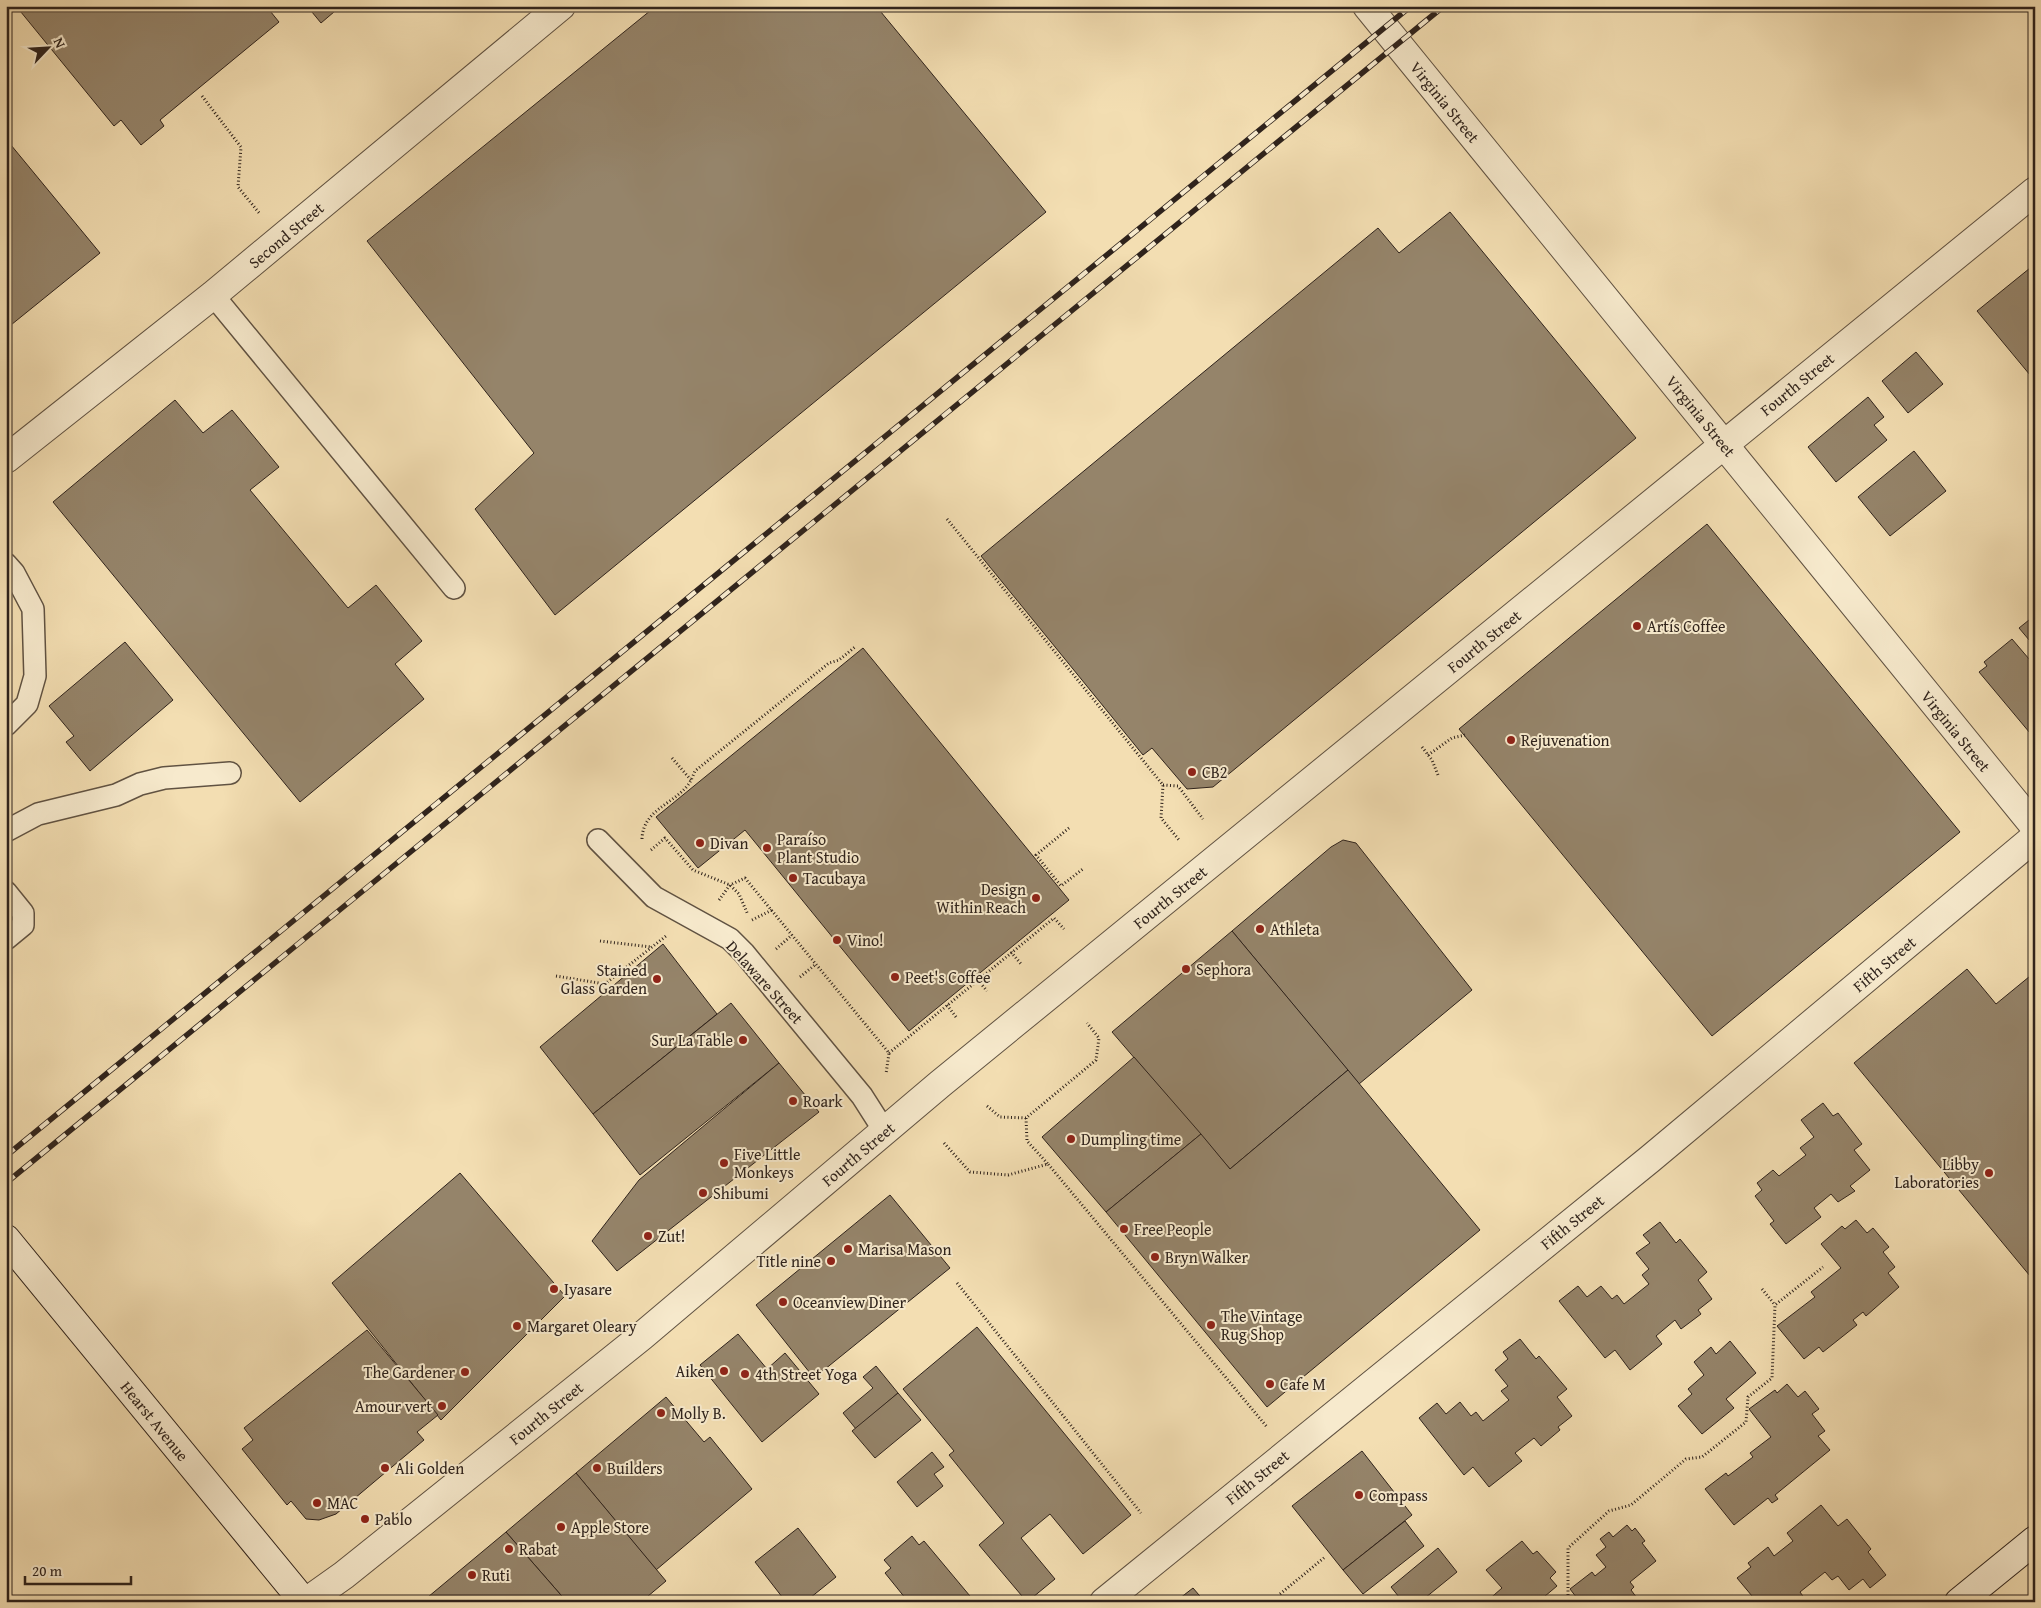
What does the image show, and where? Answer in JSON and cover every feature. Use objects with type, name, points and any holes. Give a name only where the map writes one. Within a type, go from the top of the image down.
[{"type":"street","name":"Second Street","points":[[6,459],[213,295],[561,6]]},
{"type":"street","name":"Virginia Street","points":[[1366,6],[2035,827]]},
{"type":"street","name":"Fourth Street","points":[[305,1602],[344,1574],[642,1336],[940,1084],[2035,191]]},
{"type":"street","name":"Fifth Street","points":[[1104,1602],[1756,1072],[2035,837]]},
{"type":"street","name":"Hearst Avenue","points":[[6,1239],[305,1602]]},
{"type":"street","points":[[1959,1602],[2035,1540]]},
{"type":"lane","points":[[213,295],[454,588]]},
{"type":"lane","points":[[6,564],[33,608],[35,676],[27,704],[6,725]]},
{"type":"lane","points":[[6,831],[38,814],[116,795],[140,784],[164,778],[230,773]]},
{"type":"lane","name":"Delaware Street","points":[[598,840],[654,897],[730,939],[862,1096],[885,1132]]},
{"type":"lane","points":[[6,892],[23,913],[23,925],[6,939]]},
{"type":"path","points":[[202,96],[241,146],[238,187],[281,239]]},
{"type":"path","points":[[947,519],[1163,785],[1161,818],[1178,840]]},
{"type":"path","points":[[642,839],[642,829],[648,818],[687,786],[695,771],[829,663],[839,660],[855,647]]},
{"type":"path","points":[[1428,754],[1452,738],[1465,735]]},
{"type":"path","points":[[1422,747],[1428,754],[1438,775]]},
{"type":"path","points":[[672,758],[691,780]]},
{"type":"path","points":[[1163,785],[1178,786],[1203,819]]},
{"type":"path","points":[[1069,828],[1036,855],[1061,886],[1084,868]]},
{"type":"path","points":[[651,850],[665,838],[693,870],[730,885],[739,894],[741,903],[752,920],[772,910]]},
{"type":"path","points":[[889,1053],[1054,918],[1064,929]]},
{"type":"path","points":[[785,942],[792,935]]},
{"type":"path","points":[[556,976],[605,984],[666,936],[673,940]]},
{"type":"path","points":[[600,941],[651,947]]},
{"type":"path","points":[[1012,952],[1021,964]]},
{"type":"path","points":[[809,970],[816,964]]},
{"type":"path","points":[[978,980],[987,991]]},
{"type":"path","points":[[946,1005],[956,1017]]},
{"type":"path","points":[[987,1106],[1000,1117],[1026,1118],[1096,1060],[1099,1038],[1087,1022]]},
{"type":"path","points":[[1026,1118],[1027,1141],[1288,1452]]},
{"type":"path","points":[[944,1143],[970,1172],[1008,1175],[1048,1164]]},
{"type":"path","points":[[1775,1305],[1822,1267]]},
{"type":"path","points":[[957,1283],[1141,1513]]},
{"type":"path","points":[[1568,1602],[1568,1548],[1609,1511],[1631,1506],[1686,1460],[1702,1457],[1746,1422],[1748,1397],[1772,1378],[1775,1305],[1762,1289]]},
{"type":"path","points":[[1280,1594],[1326,1557]]},
{"type":"building","points":[[16,6],[266,6],[279,22],[160,120],[164,126],[141,145],[121,120],[114,126]]},
{"type":"building","points":[[307,6],[341,6],[321,23]]},
{"type":"building","points":[[656,6],[876,6],[1046,212],[555,615],[475,509],[534,453],[367,241]]},
{"type":"building","points":[[6,139],[100,253],[6,329]]},
{"type":"building","points":[[1450,212],[1636,438],[1213,787],[1187,789],[1152,748],[1143,755],[981,556],[1378,228],[1399,253]]},
{"type":"building","points":[[2035,264],[2035,381],[1977,311]]},
{"type":"building","points":[[1916,352],[1943,384],[1908,413],[1882,381]]},
{"type":"building","points":[[1868,397],[1884,417],[1874,425],[1887,440],[1836,482],[1808,447]]},
{"type":"building","points":[[175,400],[203,433],[232,410],[279,467],[250,490],[348,608],[376,585],[422,641],[395,664],[424,699],[300,802],[53,502]]},
{"type":"building","points":[[1914,451],[1946,491],[1890,536],[1858,497]]},
{"type":"building","points":[[1707,524],[1960,832],[1712,1036],[1459,729]]},
{"type":"building","points":[[2035,608],[2035,647],[2019,628],[2034,616],[2031,612]]},
{"type":"building","points":[[2012,639],[2035,666],[2035,739],[1979,672],[1987,666],[1984,662]]},
{"type":"building","points":[[125,642],[173,700],[90,771],[66,742],[74,736],[49,706]]},
{"type":"building","points":[[863,648],[1069,900],[909,1031],[745,830],[698,868],[656,817]]},
{"type":"building","points":[[1343,840],[1356,843],[1472,990],[1359,1084],[1232,931],[1331,847]]},
{"type":"building","points":[[1232,931],[1348,1070],[1230,1169],[1112,1032]]},
{"type":"building","points":[[663,944],[717,1014],[593,1114],[540,1047]]},
{"type":"building","name":"Libby Laboratories","points":[[1967,969],[1996,1004],[2035,972],[2035,1282],[1854,1063]]},
{"type":"building","points":[[731,1003],[779,1063],[640,1175],[593,1114]]},
{"type":"building","points":[[1134,1057],[1201,1134],[1106,1212],[1042,1137]]},
{"type":"building","points":[[779,1063],[819,1112],[617,1271],[592,1241],[639,1180]]},
{"type":"building","points":[[1348,1070],[1480,1230],[1267,1407],[1106,1212],[1201,1134],[1230,1169]]},
{"type":"building","points":[[1823,1103],[1833,1116],[1838,1113],[1862,1144],[1854,1150],[1870,1170],[1850,1186],[1855,1191],[1838,1202],[1831,1194],[1814,1208],[1821,1217],[1786,1244],[1770,1224],[1774,1221],[1755,1196],[1762,1190],[1757,1183],[1773,1170],[1779,1176],[1806,1155],[1800,1148],[1814,1137],[1801,1120]]},
{"type":"building","points":[[460,1173],[565,1296],[441,1420],[332,1283]]},
{"type":"building","points":[[890,1195],[950,1268],[814,1378],[756,1305]]},
{"type":"building","points":[[1856,1220],[1867,1233],[1873,1228],[1889,1247],[1883,1252],[1895,1267],[1888,1273],[1899,1287],[1866,1316],[1863,1312],[1853,1320],[1857,1325],[1823,1352],[1819,1347],[1804,1359],[1777,1326],[1815,1297],[1811,1292],[1841,1268],[1821,1244],[1842,1226],[1845,1229]]},
{"type":"building","points":[[1660,1222],[1676,1243],[1680,1239],[1707,1272],[1698,1280],[1712,1299],[1698,1310],[1701,1314],[1681,1329],[1675,1320],[1656,1336],[1662,1344],[1630,1370],[1615,1350],[1605,1358],[1559,1301],[1578,1286],[1587,1297],[1601,1286],[1612,1299],[1617,1295],[1624,1304],[1649,1284],[1642,1275],[1649,1269],[1636,1253],[1650,1243],[1643,1235]]},
{"type":"building","points":[[977,1327],[1131,1515],[1083,1554],[1050,1514],[1021,1538],[1055,1579],[1027,1602],[979,1545],[1004,1523],[949,1455],[954,1451],[903,1389]]},
{"type":"building","points":[[367,1330],[438,1415],[417,1432],[424,1440],[336,1514],[319,1520],[306,1519],[291,1501],[287,1505],[242,1449],[253,1440],[244,1428]]},
{"type":"building","points":[[738,1334],[767,1369],[785,1353],[819,1394],[762,1442],[700,1365]]},
{"type":"building","points":[[1520,1339],[1536,1359],[1539,1356],[1567,1389],[1557,1397],[1572,1416],[1558,1427],[1560,1430],[1541,1446],[1534,1438],[1515,1453],[1522,1461],[1489,1487],[1473,1467],[1464,1475],[1419,1418],[1437,1403],[1446,1414],[1460,1402],[1471,1416],[1476,1412],[1483,1421],[1509,1400],[1501,1391],[1508,1386],[1495,1370],[1508,1359],[1503,1352]]},
{"type":"building","points":[[1730,1341],[1756,1373],[1726,1399],[1734,1408],[1702,1434],[1678,1406],[1692,1394],[1688,1389],[1704,1375],[1694,1362],[1711,1347],[1716,1354]]},
{"type":"building","points":[[876,1366],[898,1393],[856,1429],[843,1413],[873,1388],[863,1377]]},
{"type":"building","points":[[1787,1384],[1798,1397],[1805,1391],[1819,1409],[1812,1414],[1825,1431],[1818,1436],[1830,1450],[1775,1495],[1778,1499],[1772,1503],[1768,1498],[1734,1525],[1705,1489],[1726,1473],[1728,1476],[1753,1457],[1750,1453],[1771,1437],[1749,1409],[1775,1390],[1777,1393]]},
{"type":"building","points":[[898,1393],[921,1420],[875,1458],[852,1431]]},
{"type":"building","points":[[666,1397],[704,1442],[710,1437],[752,1489],[656,1570],[576,1473]]},
{"type":"building","points":[[1362,1451],[1412,1515],[1343,1570],[1292,1506]]},
{"type":"building","points":[[932,1452],[944,1467],[934,1474],[943,1486],[917,1507],[897,1482]]},
{"type":"building","points":[[576,1473],[666,1581],[641,1602],[567,1602],[506,1532]]},
{"type":"building","points":[[1821,1505],[1838,1526],[1847,1519],[1871,1549],[1868,1552],[1886,1575],[1870,1588],[1863,1579],[1849,1590],[1838,1576],[1832,1580],[1825,1572],[1800,1592],[1807,1602],[1745,1602],[1752,1596],[1737,1578],[1751,1567],[1748,1563],[1768,1547],[1774,1556],[1793,1541],[1787,1533]]},
{"type":"building","points":[[1405,1521],[1424,1546],[1363,1594],[1343,1570]]},
{"type":"building","points":[[1627,1525],[1632,1531],[1635,1528],[1645,1541],[1642,1543],[1656,1561],[1630,1582],[1634,1587],[1631,1590],[1640,1602],[1580,1602],[1570,1589],[1592,1572],[1595,1576],[1606,1567],[1596,1555],[1606,1547],[1600,1539],[1609,1532],[1613,1537]]},
{"type":"building","points":[[798,1528],[836,1577],[805,1602],[786,1602],[755,1562]]},
{"type":"building","points":[[506,1532],[567,1602],[422,1602]]},
{"type":"building","points":[[912,1536],[919,1545],[924,1541],[975,1602],[902,1602],[906,1599],[885,1573],[891,1568],[884,1560]]},
{"type":"building","points":[[1522,1541],[1533,1554],[1537,1551],[1556,1572],[1550,1578],[1557,1586],[1538,1602],[1486,1602],[1502,1588],[1486,1570]]},
{"type":"building","points":[[1438,1548],[1457,1572],[1420,1602],[1403,1602],[1391,1587]]},
{"type":"building","points":[[1193,1588],[1205,1602],[1175,1602]]},
{"type":"railway","points":[[6,1156],[1411,6]]},
{"type":"railway","points":[[6,1183],[1444,6]]},
{"type":"place","name":"Artís Coffee","points":[[1637,626]]},
{"type":"place","name":"Rejuvenation","points":[[1511,740]]},
{"type":"place","name":"CB2","points":[[1192,772]]},
{"type":"place","name":"Divan","points":[[700,843]]},
{"type":"place","name":"Paraíso Plant Studio","points":[[767,848]]},
{"type":"place","name":"Tacubaya","points":[[793,878]]},
{"type":"place","name":"Design Within Reach","points":[[1036,898]]},
{"type":"place","name":"Athleta","points":[[1260,929]]},
{"type":"place","name":"Vino!","points":[[837,940]]},
{"type":"place","name":"Sephora","points":[[1186,969]]},
{"type":"place","name":"Peet's Coffee","points":[[895,977]]},
{"type":"place","name":"Stained Glass Garden","points":[[657,979]]},
{"type":"place","name":"Sur La Table","points":[[743,1040]]},
{"type":"place","name":"Roark","points":[[793,1101]]},
{"type":"place","name":"Dumpling time","points":[[1071,1139]]},
{"type":"place","name":"Five Little Monkeys","points":[[724,1163]]},
{"type":"place","name":"Libby Laboratories","points":[[1989,1173]]},
{"type":"place","name":"Shibumi","points":[[703,1193]]},
{"type":"place","name":"Free People","points":[[1124,1229]]},
{"type":"place","name":"Zut!","points":[[648,1236]]},
{"type":"place","name":"Marisa Mason","points":[[848,1249]]},
{"type":"place","name":"Bryn Walker","points":[[1155,1257]]},
{"type":"place","name":"Title nine","points":[[831,1261]]},
{"type":"place","name":"Iyasare","points":[[554,1289]]},
{"type":"place","name":"Oceanview Diner","points":[[783,1302]]},
{"type":"place","name":"The Vintage Rug Shop","points":[[1211,1325]]},
{"type":"place","name":"Margaret Oleary","points":[[517,1326]]},
{"type":"place","name":"Aiken","points":[[724,1371]]},
{"type":"place","name":"The Gardener","points":[[465,1372]]},
{"type":"place","name":"4th Street Yoga","points":[[745,1374]]},
{"type":"place","name":"Cafe M","points":[[1270,1384]]},
{"type":"place","name":"Amour vert","points":[[442,1406]]},
{"type":"place","name":"Molly B.","points":[[661,1413]]},
{"type":"place","name":"Ali Golden","points":[[385,1468]]},
{"type":"place","name":"Builders","points":[[597,1468]]},
{"type":"place","name":"Compass","points":[[1359,1495]]},
{"type":"place","name":"MAC","points":[[317,1503]]},
{"type":"place","name":"Pablo","points":[[365,1519]]},
{"type":"place","name":"Apple Store","points":[[561,1527]]},
{"type":"place","name":"Rabat","points":[[509,1549]]},
{"type":"place","name":"Ruti","points":[[472,1575]]}]
